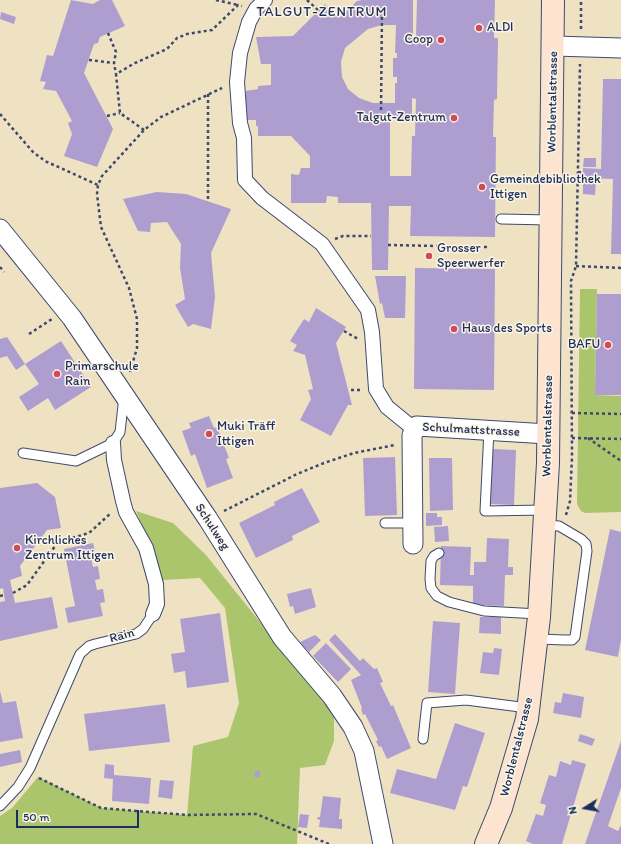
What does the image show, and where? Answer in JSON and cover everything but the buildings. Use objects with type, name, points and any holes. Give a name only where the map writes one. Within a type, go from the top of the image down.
[{"type":"main road","name":"Worblentalstrasse","points":[[486,844],[501,808],[512,774],[528,708],[539,614],[548,434],[550,220],[554,46],[553,0]]},
{"type":"street","points":[[261,4],[243,41],[237,82],[240,123],[244,138],[245,180],[262,198],[322,244],[368,310],[372,332],[376,389],[387,407],[413,436]]},
{"type":"street","points":[[554,46],[621,48]]},
{"type":"street","name":"Schulweg","points":[[0,229],[66,310],[208,519],[282,637],[332,696],[353,727],[364,751],[383,844]]},
{"type":"street","name":"Schulmattstrasse","points":[[413,544],[413,436],[417,426],[548,434]]},
{"type":"street","name":"Rain","points":[[113,443],[114,460],[126,512],[146,548],[156,584],[157,604],[153,614]]},
{"type":"lane","points":[[501,219],[550,220]]},
{"type":"lane","name":"Rain","points":[[113,443],[120,432],[124,396]]},
{"type":"lane","points":[[489,430],[485,511],[545,517],[582,539],[586,544],[587,551],[575,637],[572,640],[537,639]]},
{"type":"lane","points":[[23,453],[76,461],[113,443]]},
{"type":"lane","points":[[385,523],[413,523]]},
{"type":"lane","points":[[439,553],[434,556],[432,561],[430,579],[431,588],[436,596],[449,602],[484,611],[539,614]]},
{"type":"lane","name":"Rain","points":[[0,806],[18,787],[28,772],[80,654],[89,646],[136,634],[143,630],[153,614]]},
{"type":"lane","points":[[423,739],[427,703],[466,700],[528,708]]},
{"type":"path","points":[[216,0],[238,5],[261,4]]},
{"type":"path","points":[[307,0],[319,11]]},
{"type":"path","points":[[581,33],[582,0]]},
{"type":"path","points":[[116,74],[135,63],[167,49],[177,38],[187,34],[212,30],[238,5]]},
{"type":"path","points":[[381,110],[382,12]]},
{"type":"path","points":[[108,33],[116,52],[114,63],[120,113]]},
{"type":"path","points":[[89,60],[114,63]]},
{"type":"path","points":[[124,396],[137,348],[136,319],[128,288],[101,227],[97,194],[98,185],[102,176],[144,130],[161,118],[208,94],[237,82]]},
{"type":"path","points":[[208,94],[208,201]]},
{"type":"path","points":[[107,116],[120,113],[144,130]]},
{"type":"path","points":[[0,114],[33,152],[45,161],[98,185]]},
{"type":"path","points":[[578,172],[583,173]]},
{"type":"path","points":[[322,244],[343,236],[371,236]]},
{"type":"path","points":[[388,245],[487,247]]},
{"type":"path","points":[[0,266],[4,272]]},
{"type":"path","points":[[576,266],[621,268]]},
{"type":"path","points":[[29,334],[43,325]]},
{"type":"path","points":[[572,413],[621,414]]},
{"type":"path","points":[[208,519],[297,474],[324,463],[413,436]]},
{"type":"path","points":[[572,438],[621,439]]},
{"type":"path","points":[[588,438],[621,461]]},
{"type":"path","points":[[13,593],[27,585],[58,542],[89,533],[123,501]]},
{"type":"path","points":[[0,596],[4,595]]},
{"type":"path","points":[[28,772],[101,808],[187,815],[256,814],[329,844]]},
{"type":"green space","points":[[580,289],[597,289],[595,395],[621,396],[621,512],[585,513],[581,511],[577,504]]},
{"type":"green space","points":[[136,511],[173,523],[206,555],[334,714],[334,741],[325,765],[300,768],[297,844],[0,844],[0,816],[12,808],[38,777],[101,808],[187,815],[193,746],[228,737],[239,703],[225,608],[200,578],[162,580],[152,549]]},
{"type":"place","name":"ALDI","points":[[479,28]]},
{"type":"place","name":"Coop","points":[[441,40]]},
{"type":"place","name":"Talgut-Zentrum","points":[[454,118]]},
{"type":"place","name":"Gemeindebibliothek Ittigen","points":[[482,187]]},
{"type":"place","name":"Grosser Speerwerfer","points":[[429,256]]},
{"type":"place","name":"Haus des Sports","points":[[454,329]]},
{"type":"place","name":"BAFU","points":[[608,345]]},
{"type":"place","name":"Primarschule Rain","points":[[57,374]]},
{"type":"place","name":"Muki Träff Ittigen","points":[[209,434]]},
{"type":"place","name":"Kirchliches Zentrum Ittigen","points":[[17,548]]},
{"type":"district","name":"TALGUT-ZENTRUM","points":[[322,12]]}]
